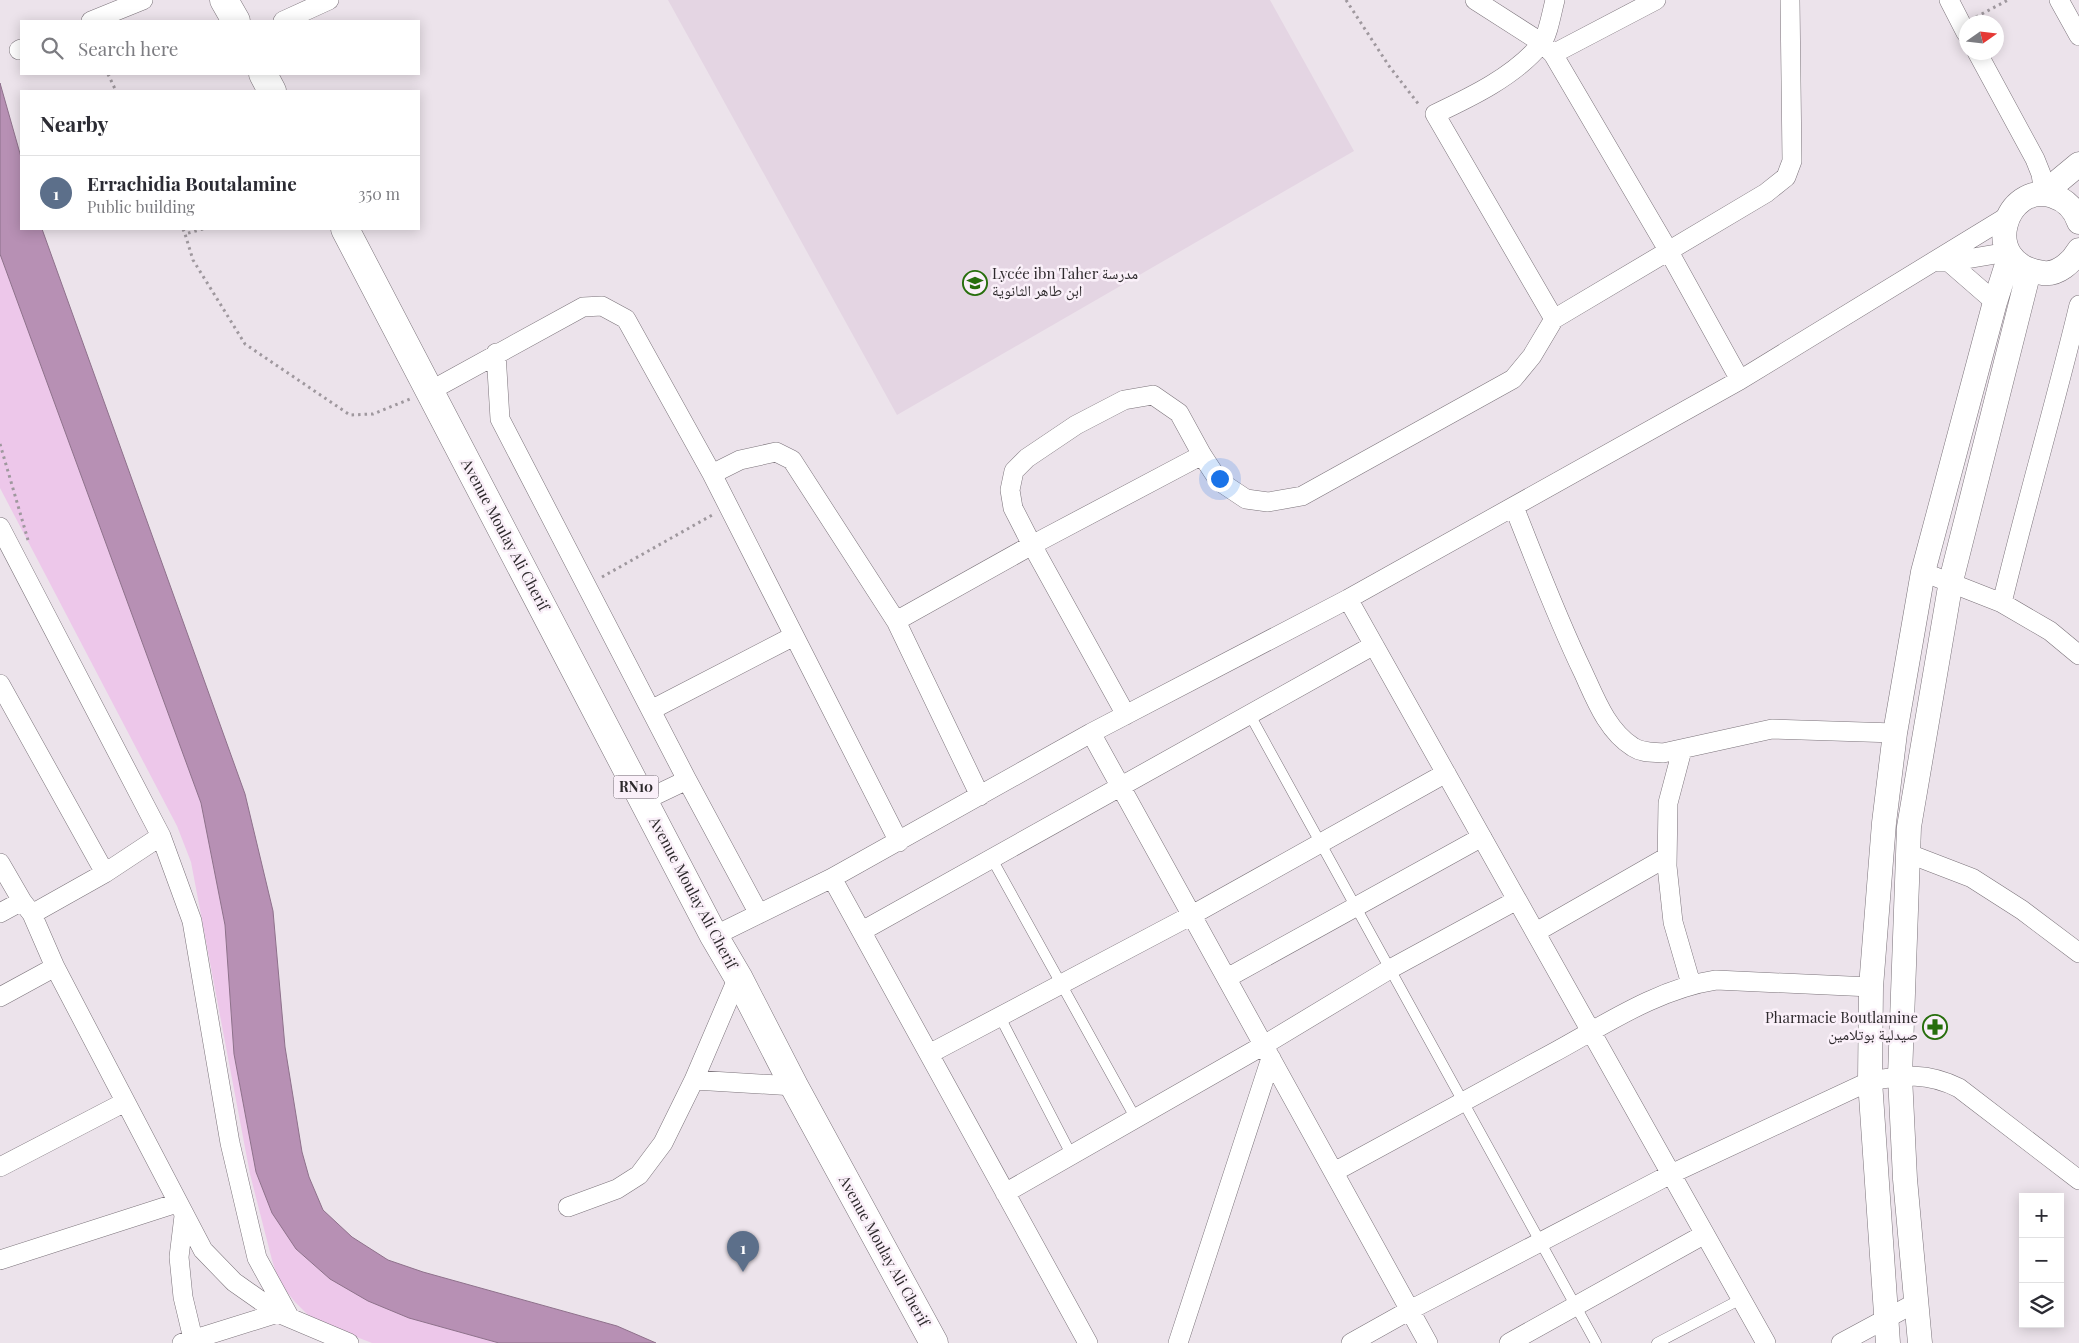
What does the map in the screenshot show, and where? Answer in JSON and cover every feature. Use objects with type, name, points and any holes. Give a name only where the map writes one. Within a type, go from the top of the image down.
[{"type":"main road","points":[[224,0],[235,20]]},
{"type":"main road","points":[[264,75],[271,90]]},
{"type":"main road","name":"Avenue Moulay Ali Cherif","points":[[346,230],[714,936],[738,977],[794,1086],[934,1343]]},
{"type":"street","points":[[93,20],[143,0]]},
{"type":"street","points":[[285,20],[329,0]]},
{"type":"street","points":[[1475,0],[1548,48],[1668,250],[1740,380]]},
{"type":"street","points":[[1548,48],[1555,0]]},
{"type":"street","points":[[1554,319],[1435,114],[1483,91],[1519,64],[1548,48],[1656,0]]},
{"type":"street","points":[[1126,715],[1013,508],[1010,490],[1014,471],[1027,458],[1076,425],[1124,400],[1153,395],[1179,413],[1219,481],[1246,499],[1268,502],[1302,496],[1513,379],[1532,356],[1554,319],[1766,193],[1786,177],[1792,161],[1790,0]]},
{"type":"street","points":[[1949,0],[1959,19]]},
{"type":"street","points":[[2059,0],[2079,36]]},
{"type":"street","points":[[1981,60],[2035,159],[2041,174],[2044,193]]},
{"type":"street","points":[[2079,164],[2044,193],[2027,198],[2016,205],[2008,216],[2004,227],[2004,240],[2009,253],[2018,265],[2029,271],[2048,274],[2066,266],[2079,252]]},
{"type":"street","points":[[2044,193],[2060,198],[2076,212],[2079,222]]},
{"type":"street","points":[[714,936],[832,878],[1091,733],[1348,599],[1740,380],[1942,262],[2008,216]]},
{"type":"street","points":[[1942,262],[2009,253]]},
{"type":"street","points":[[1888,1343],[1870,1081],[1871,987],[1884,823],[1895,733],[1923,572],[2009,253]]},
{"type":"street","points":[[1942,262],[1995,302]]},
{"type":"street","points":[[1920,1343],[1905,1179],[1900,1076],[1909,827],[1951,582],[2029,271]]},
{"type":"street","points":[[2002,603],[2079,305]]},
{"type":"street","points":[[430,391],[496,353],[583,307],[602,306],[626,319],[712,474],[898,842]]},
{"type":"street","points":[[496,353],[500,419],[687,780],[759,914]]},
{"type":"street","points":[[712,474],[740,460],[776,452],[792,460],[896,621],[980,796]]},
{"type":"street","points":[[896,621],[1032,545],[1202,455]]},
{"type":"street","points":[[1514,506],[1564,634],[1602,712],[1618,734],[1634,748],[1645,752],[1663,753],[1772,729],[1895,733]]},
{"type":"street","points":[[0,526],[161,836],[192,921],[230,1143],[257,1258],[284,1315]]},
{"type":"street","points":[[1923,572],[2002,603],[2050,632],[2079,655]]},
{"type":"street","points":[[1348,599],[1766,1343]]},
{"type":"street","points":[[651,710],[794,636]]},
{"type":"street","points":[[862,931],[1374,645]]},
{"type":"street","points":[[0,684],[105,873]]},
{"type":"street","points":[[1091,733],[1428,1343]]},
{"type":"street","points":[[1682,750],[1668,803],[1667,857],[1672,922],[1691,984]]},
{"type":"street","points":[[929,1054],[1192,914],[1446,773]]},
{"type":"street","points":[[643,801],[687,780]]},
{"type":"street","points":[[0,913],[27,908],[105,873],[161,836]]},
{"type":"street","points":[[1227,978],[1482,837]]},
{"type":"street","points":[[1907,853],[1972,878],[2022,910],[2079,953]]},
{"type":"street","points":[[1536,932],[1667,857]]},
{"type":"street","points":[[0,863],[27,908],[55,968],[180,1210],[203,1250],[234,1282],[284,1315],[349,1343]]},
{"type":"street","points":[[832,878],[1088,1343]]},
{"type":"street","points":[[1005,1193],[1136,1119],[1267,1052],[1390,969],[1517,900]]},
{"type":"street","points":[[0,997],[55,968]]},
{"type":"street","points":[[568,1207],[617,1189],[639,1175],[663,1143],[694,1080],[738,977]]},
{"type":"street","points":[[1334,1172],[1591,1032],[1662,995],[1691,984],[1716,980],[1871,987]]},
{"type":"street","points":[[1178,1343],[1267,1052]]},
{"type":"street","points":[[1351,1343],[1410,1310],[1671,1174],[1870,1081],[1900,1076],[1942,1079],[1960,1088],[2079,1180]]},
{"type":"street","points":[[694,1080],[794,1086]]},
{"type":"street","points":[[0,1167],[125,1102]]},
{"type":"street","points":[[180,1210],[179,1257],[190,1342],[284,1315]]},
{"type":"street","points":[[0,1260],[180,1210]]},
{"type":"street","points":[[1509,1343],[1577,1307],[1705,1234]]},
{"type":"street","points":[[1841,1343],[1917,1302]]},
{"type":"lane","points":[[1250,715],[1596,1343]]},
{"type":"lane","points":[[992,859],[1136,1119]]},
{"type":"lane","points":[[1000,1017],[1072,1156]]},
{"type":"lane","points":[[1657,1343],[1741,1299]]},
{"type":"path","points":[[1346,0],[1389,66],[1417,104],[1435,114]]},
{"type":"path","points":[[1985,15],[2008,0]]},
{"type":"path","points":[[108,75],[116,90]]},
{"type":"path","points":[[184,230],[193,260],[245,344],[328,402],[350,415],[374,414],[430,391]]},
{"type":"path","points":[[186,234],[200,230]]},
{"type":"path","points":[[0,444],[32,553],[18,562]]},
{"type":"path","points":[[586,586],[728,506]]},
{"type":"shaded area","name":"Lycée ibn Taher مدرسة ابن طاهر الثانوية","points":[[668,0],[1270,0],[1354,151],[897,415]]},
{"type":"shaded area","points":[[0,83],[20,153],[20,230],[42,230],[245,794],[273,911],[285,1047],[302,1152],[309,1177],[323,1210],[352,1237],[388,1260],[423,1272],[617,1326],[656,1343],[499,1343],[409,1318],[368,1301],[330,1279],[296,1249],[272,1213],[256,1172],[234,1054],[225,925],[201,803],[0,254]]},
{"type":"shaded area","points":[[0,254],[201,803],[225,925],[234,1054],[256,1172],[272,1213],[296,1249],[330,1279],[368,1301],[409,1318],[499,1343],[372,1343],[313,1320],[279,1282],[250,1174],[191,862],[177,826],[0,488]]},
{"type":"place","name":"Lycée ibn Taher مدرسة ابن طاهر الثانوية","points":[[975,283]]},
{"type":"place","name":"Pharmacie Boutlamine صيدلية بوتلامين","points":[[1935,1027]]},
{"type":"place","name":"Errachidia Boutalamine","points":[[743,1272]]}]
